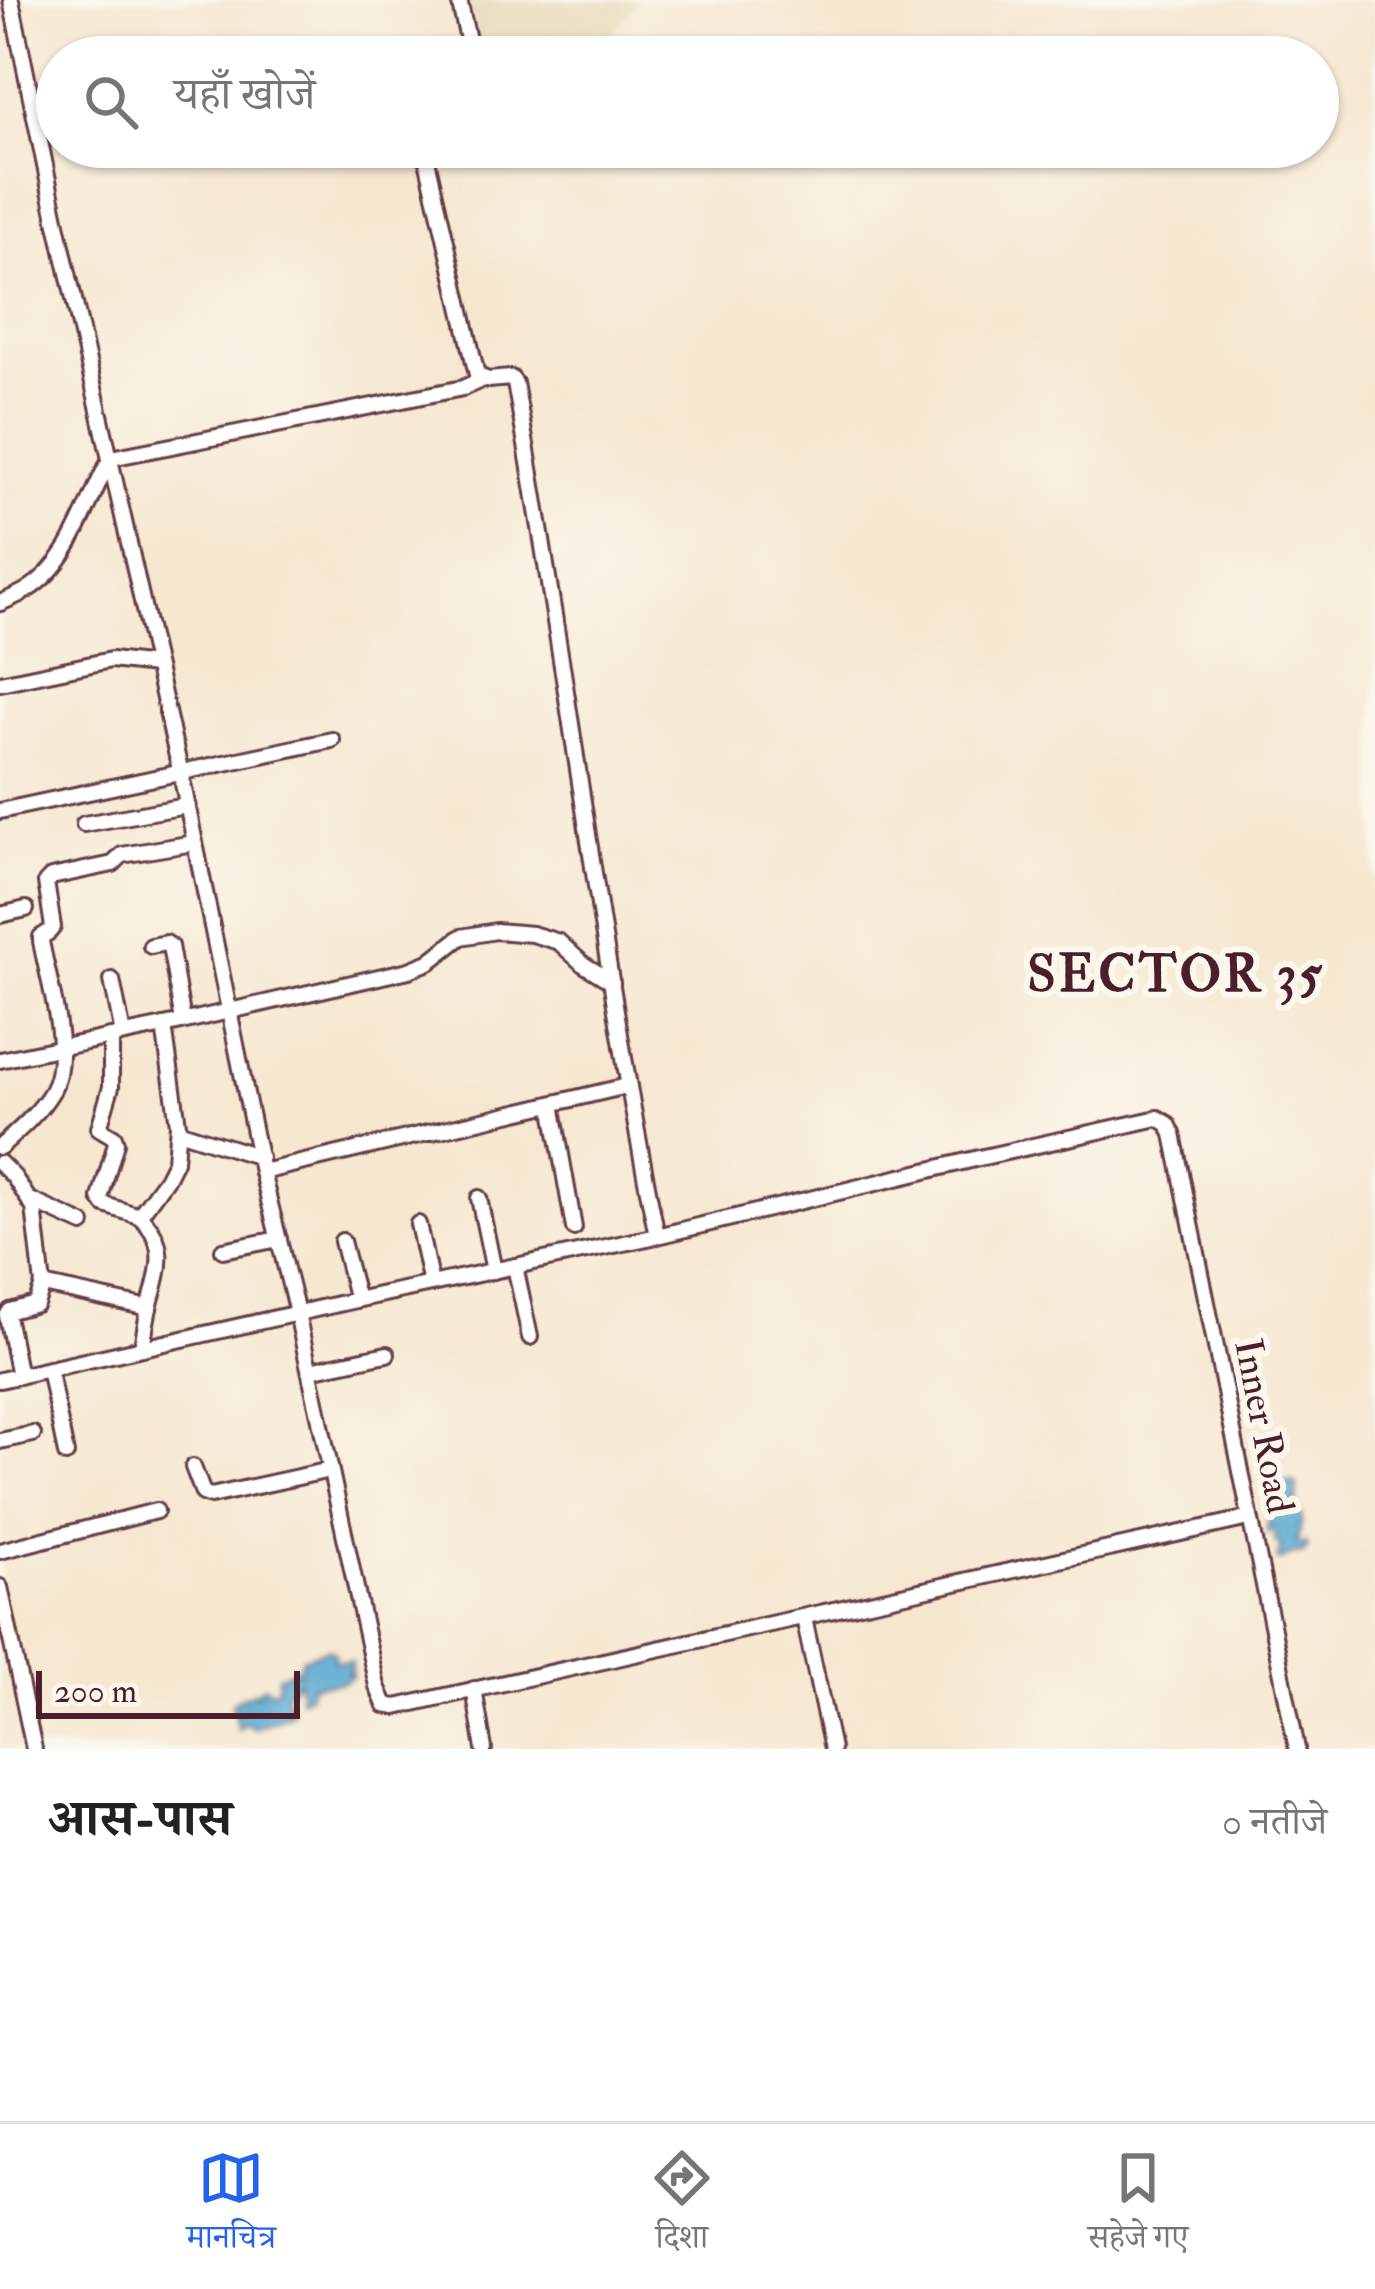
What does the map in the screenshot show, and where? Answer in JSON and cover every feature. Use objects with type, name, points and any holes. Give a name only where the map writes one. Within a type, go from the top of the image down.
[{"type":"street","points":[[11,0],[36,122]]},
{"type":"street","points":[[459,0],[467,36]]},
{"type":"street","points":[[46,168],[181,775],[261,1164],[385,1705],[396,1707],[1249,1518]]},
{"type":"street","points":[[429,168],[474,369],[483,379]]},
{"type":"street","points":[[0,1380],[658,1236],[627,1086],[515,382],[506,377],[483,379],[463,388],[111,458]]},
{"type":"street","points":[[0,603],[28,590],[58,560],[111,458]]},
{"type":"street","points":[[0,682],[111,660],[154,665]]},
{"type":"street","points":[[0,812],[332,740]]},
{"type":"street","points":[[84,824],[186,806]]},
{"type":"street","points":[[0,1147],[53,1089],[61,1047],[40,941],[53,927],[46,882],[113,864],[122,855],[194,843]]},
{"type":"street","points":[[0,915],[26,909]]},
{"type":"street","points":[[0,1060],[409,970],[429,962],[461,937],[496,931],[559,942],[587,968],[612,982]]},
{"type":"street","points":[[151,946],[170,946],[183,1021]]},
{"type":"street","points":[[112,980],[117,1036],[111,1087],[99,1128],[116,1143],[100,1198],[150,1225],[160,1274],[142,1348]]},
{"type":"street","points":[[139,1216],[172,1169],[178,1131],[164,1026]]},
{"type":"street","points":[[178,1131],[261,1164],[627,1086]]},
{"type":"street","points":[[552,1103],[574,1228]]},
{"type":"street","name":"Inner Road","points":[[658,1236],[1155,1118],[1168,1124],[1297,1749]]},
{"type":"street","points":[[0,1162],[34,1208],[43,1286],[36,1304],[7,1316],[19,1376]]},
{"type":"street","points":[[479,1198],[494,1270]]},
{"type":"street","points":[[30,1200],[83,1224]]},
{"type":"street","points":[[418,1224],[431,1284]]},
{"type":"street","points":[[223,1250],[279,1240]]},
{"type":"street","points":[[341,1241],[357,1300]]},
{"type":"street","points":[[515,1266],[530,1337]]},
{"type":"street","points":[[43,1286],[149,1308]]},
{"type":"street","points":[[310,1370],[387,1354]]},
{"type":"street","points":[[49,1369],[66,1454]]},
{"type":"street","points":[[0,1441],[33,1434]]},
{"type":"street","points":[[193,1467],[203,1493],[211,1496],[330,1470]]},
{"type":"street","points":[[0,1551],[156,1511]]},
{"type":"street","points":[[0,1587],[34,1749]]},
{"type":"street","points":[[804,1618],[832,1749]]},
{"type":"street","points":[[474,1689],[484,1749]]},
{"type":"shaded area","points":[[467,0],[639,0],[611,36],[475,36]]},
{"type":"water","points":[[1292,1482],[1297,1485],[1296,1503],[1302,1518],[1297,1542],[1306,1543],[1307,1548],[1281,1561],[1282,1547],[1276,1535],[1267,1533],[1270,1489]]},
{"type":"water","points":[[328,1649],[335,1653],[333,1661],[351,1662],[348,1673],[353,1676],[340,1683],[311,1685],[308,1695],[300,1699],[299,1680],[285,1693],[292,1713],[255,1728],[246,1723],[238,1729],[232,1703],[264,1686],[272,1691],[278,1686],[277,1676],[299,1668],[302,1658]]},
{"type":"district","name":"SECTOR 35","points":[[1176,975]]}]
